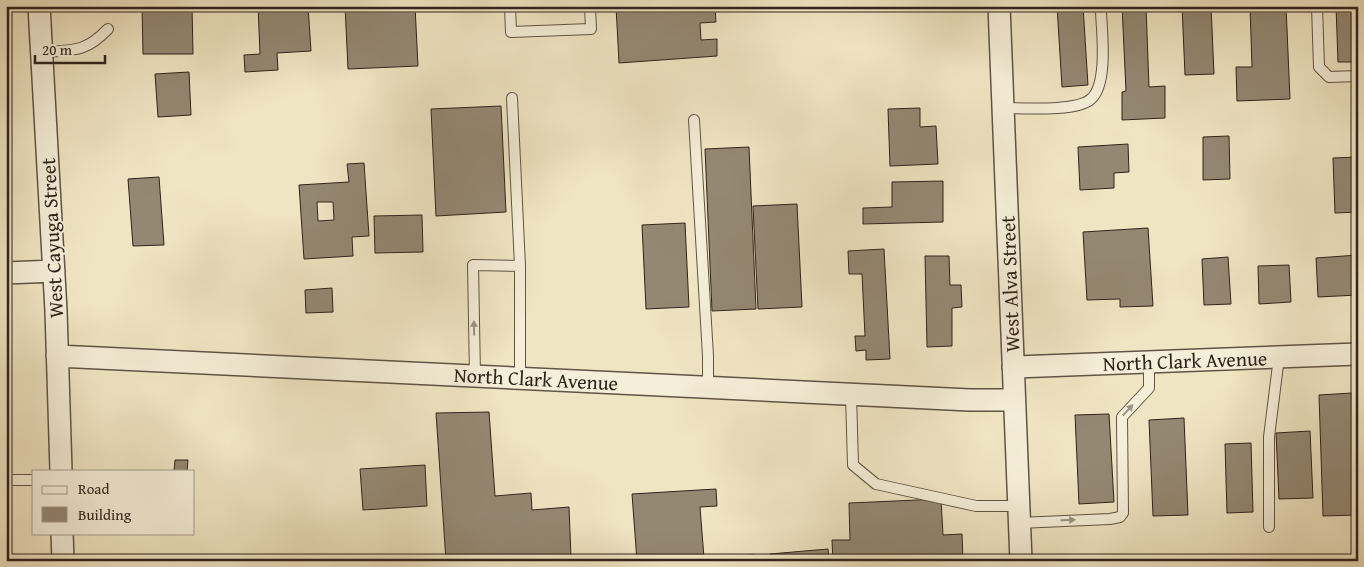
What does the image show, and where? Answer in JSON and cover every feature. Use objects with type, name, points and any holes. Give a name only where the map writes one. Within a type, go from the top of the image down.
[{"type":"street","name":"West Cayuga Street","points":[[39,6],[54,271],[61,470]]},
{"type":"street","name":"West Alva Street","points":[[999,6],[1021,561]]},
{"type":"street","points":[[6,273],[54,271]]},
{"type":"street","name":"North Clark Avenue","points":[[1013,367],[1358,354]]},
{"type":"street","name":"North Clark Avenue","points":[[57,356],[708,388],[1014,400]]},
{"type":"street","points":[[62,534],[63,561]]},
{"type":"lane","points":[[510,6],[511,32],[590,29],[590,6]]},
{"type":"lane","points":[[1002,108],[1068,108],[1090,100],[1098,89],[1102,66],[1101,12],[1098,6]]},
{"type":"lane","points":[[1317,6],[1319,67],[1329,77],[1358,76]]},
{"type":"lane","points":[[41,52],[76,50],[94,43],[108,28]]},
{"type":"lane","points":[[512,98],[520,266],[520,378]]},
{"type":"lane","points":[[694,120],[708,356],[708,388]]},
{"type":"lane","points":[[475,376],[473,265],[520,266]]},
{"type":"lane","points":[[1269,527],[1269,437],[1279,357]]},
{"type":"lane","points":[[850,394],[853,465],[876,484],[1019,514],[1110,519],[1120,517],[1123,513],[1122,417],[1149,388],[1149,362]]},
{"type":"lane","points":[[6,480],[32,480]]},
{"type":"building","points":[[142,6],[192,6],[193,54],[143,54]]},
{"type":"building","points":[[258,6],[308,6],[311,51],[277,53],[278,70],[245,72],[244,55],[260,54]]},
{"type":"building","points":[[345,6],[415,6],[418,66],[348,69]]},
{"type":"building","points":[[616,6],[715,6],[716,22],[700,23],[701,40],[717,39],[717,56],[619,63]]},
{"type":"building","points":[[1057,6],[1083,6],[1088,85],[1062,87]]},
{"type":"building","points":[[1122,6],[1146,6],[1149,87],[1165,86],[1165,118],[1122,120],[1122,92],[1126,91]]},
{"type":"building","points":[[1182,6],[1211,6],[1214,74],[1185,75]]},
{"type":"building","points":[[1250,6],[1286,6],[1290,99],[1237,101],[1236,67],[1252,67]]},
{"type":"building","points":[[1336,6],[1358,6],[1358,62],[1338,62]]},
{"type":"building","points":[[189,72],[191,115],[158,117],[155,74]]},
{"type":"building","points":[[501,106],[506,212],[436,216],[431,109]]},
{"type":"building","points":[[920,108],[920,127],[936,126],[938,164],[890,166],[888,109]]},
{"type":"building","points":[[1229,136],[1230,179],[1203,180],[1203,137]]},
{"type":"building","points":[[1128,144],[1129,172],[1114,173],[1114,188],[1080,190],[1078,147]]},
{"type":"building","points":[[749,147],[756,309],[712,311],[705,149]]},
{"type":"building","points":[[1358,157],[1358,212],[1335,213],[1333,158]]},
{"type":"building","points":[[364,163],[369,236],[352,237],[353,256],[304,259],[299,185],[349,182],[347,164]],"holes":[[[317,202],[333,202],[334,220],[318,221]]]},
{"type":"building","points":[[159,177],[164,245],[133,246],[128,179]]},
{"type":"building","points":[[943,181],[943,222],[863,224],[863,208],[892,207],[892,182]]},
{"type":"building","points":[[797,204],[802,307],[758,309],[753,206]]},
{"type":"building","points":[[422,215],[423,252],[375,253],[374,216]]},
{"type":"building","points":[[685,223],[689,307],[646,309],[642,225]]},
{"type":"building","points":[[1148,228],[1153,306],[1120,307],[1120,299],[1087,300],[1083,232]]},
{"type":"building","points":[[884,249],[890,359],[866,360],[866,350],[856,351],[855,336],[865,336],[862,274],[849,274],[848,251]]},
{"type":"building","points":[[1358,255],[1358,295],[1318,297],[1316,258]]},
{"type":"building","points":[[925,256],[949,256],[950,285],[961,285],[962,307],[952,308],[952,346],[927,347]]},
{"type":"building","points":[[1228,257],[1231,304],[1204,305],[1202,259]]},
{"type":"building","points":[[1289,265],[1291,302],[1259,304],[1258,266]]},
{"type":"building","points":[[332,288],[333,312],[306,313],[305,290]]},
{"type":"building","points":[[1352,393],[1357,515],[1323,516],[1319,395]]},
{"type":"building","points":[[489,412],[495,496],[531,493],[532,510],[569,507],[571,558],[446,561],[436,413]]},
{"type":"building","points":[[1109,414],[1114,502],[1079,504],[1075,415]]},
{"type":"building","points":[[1184,418],[1188,515],[1153,516],[1149,420]]},
{"type":"building","points":[[1310,431],[1313,498],[1279,499],[1276,433]]},
{"type":"building","points":[[1251,443],[1253,512],[1227,513],[1225,444]]},
{"type":"building","points":[[175,460],[188,460],[187,470],[174,470]]},
{"type":"building","points":[[425,465],[427,506],[363,510],[360,469]]},
{"type":"building","points":[[716,489],[717,506],[700,507],[704,558],[754,555],[754,561],[637,561],[632,494]]},
{"type":"building","points":[[941,499],[943,535],[962,534],[963,561],[833,561],[832,540],[850,540],[849,503]]},
{"type":"building","points":[[828,549],[829,561],[771,561],[770,554]]},
{"type":"building","points":[[1118,556],[1118,561],[1082,561],[1082,557]]}]
